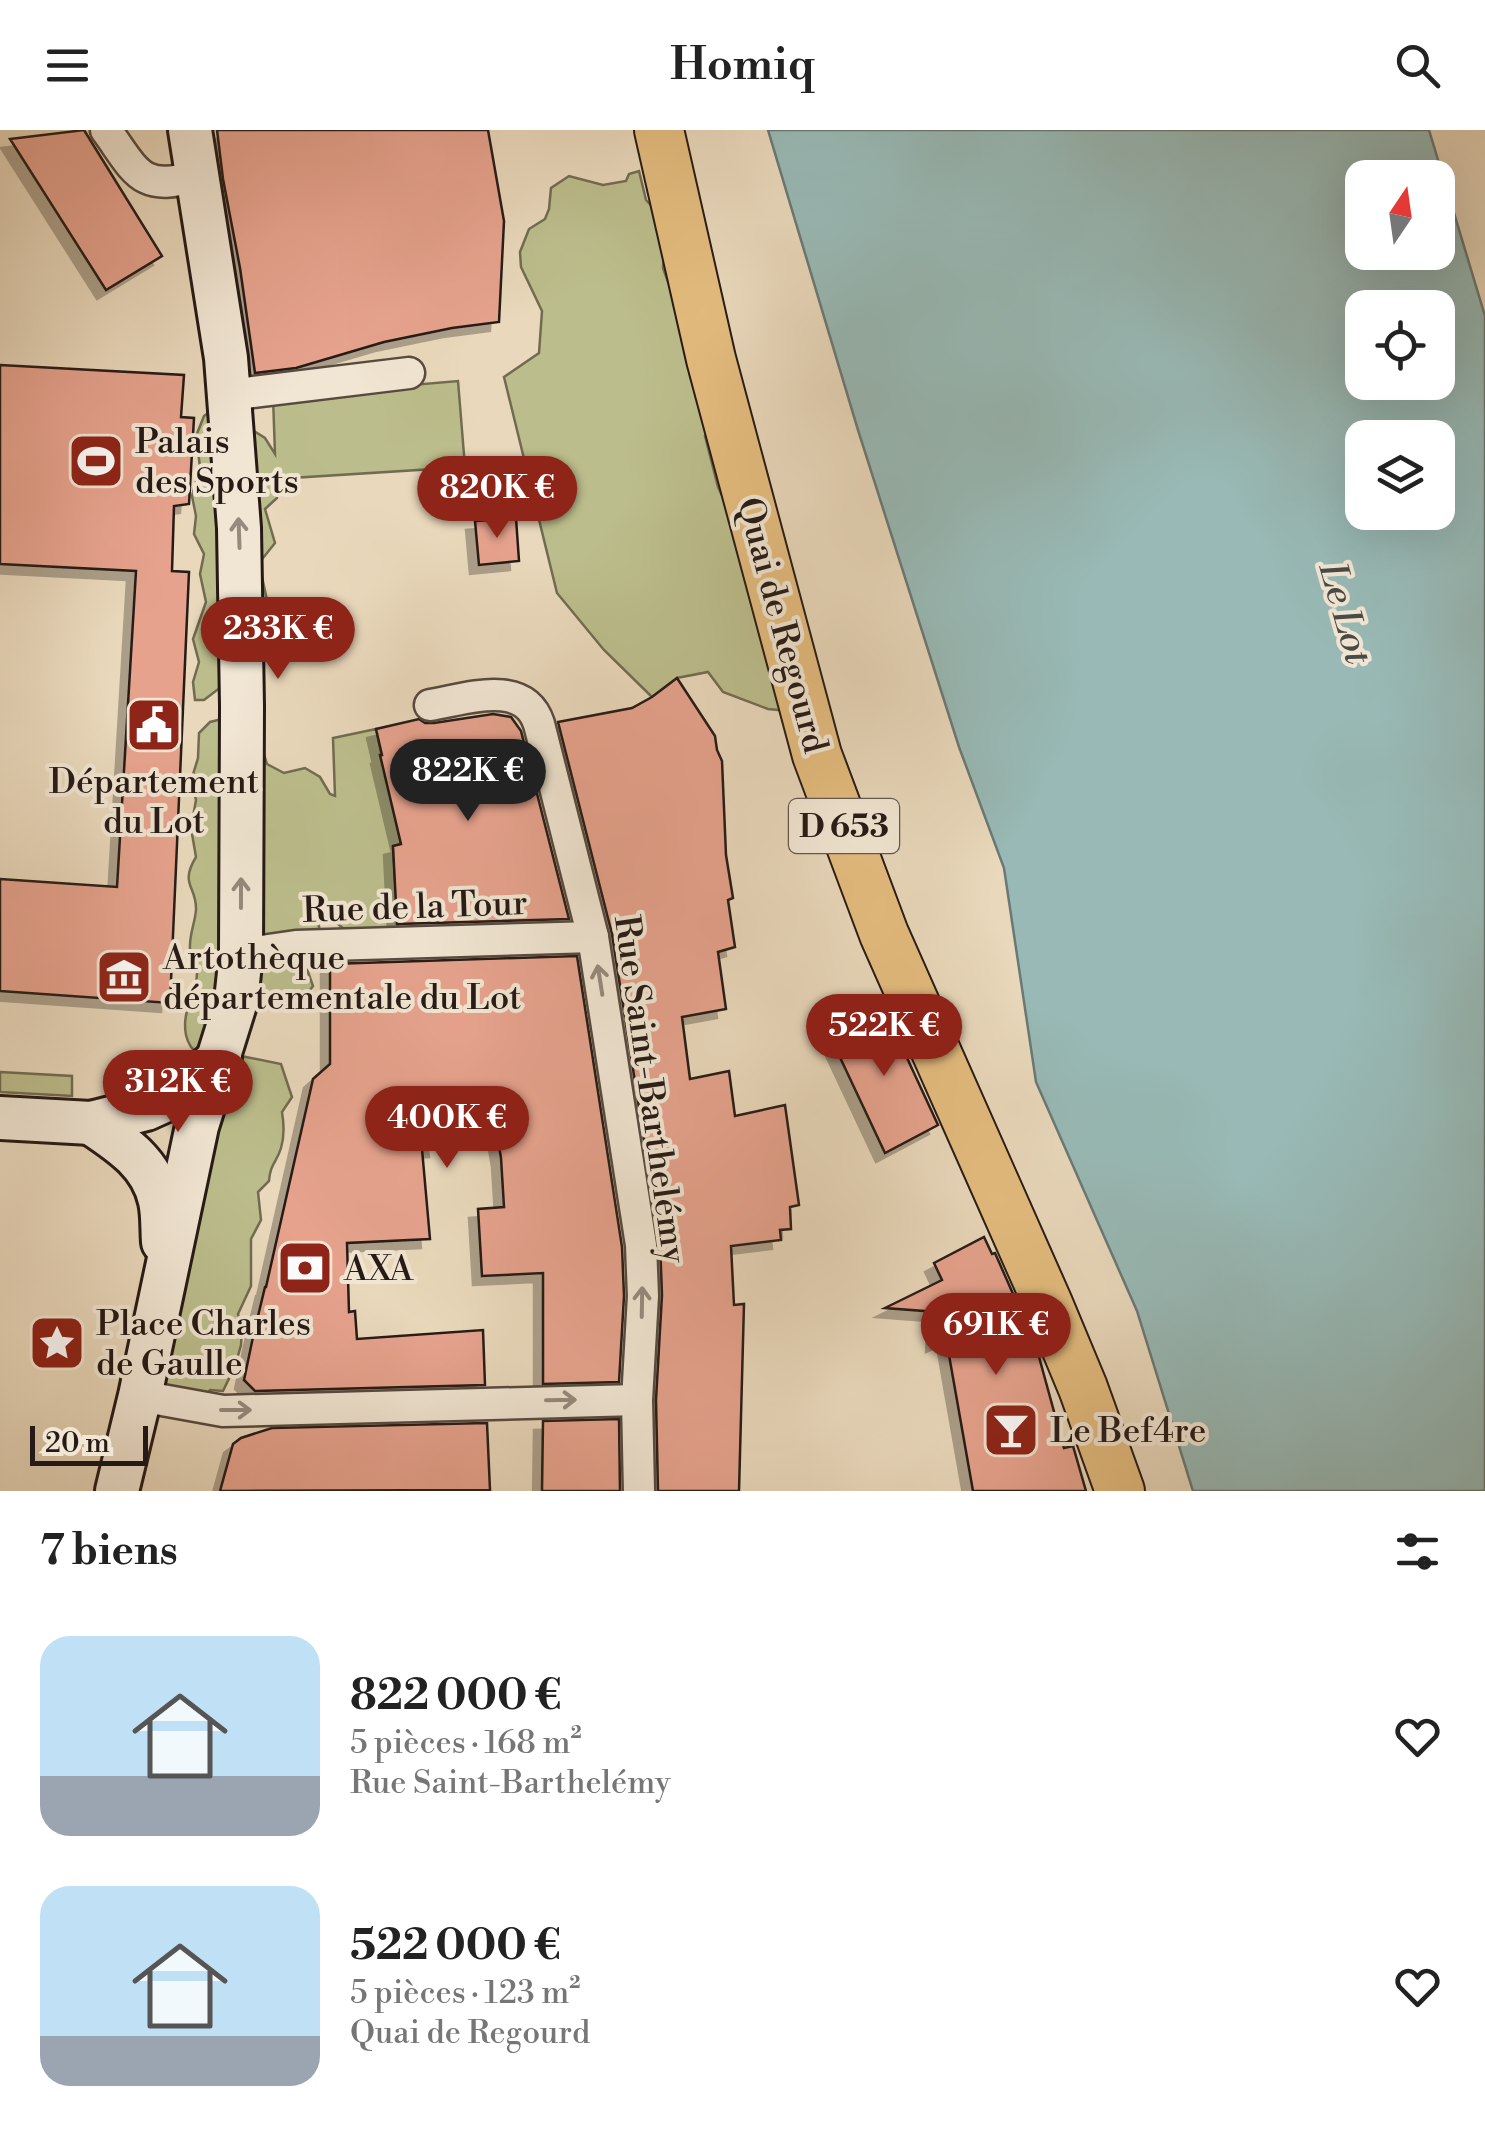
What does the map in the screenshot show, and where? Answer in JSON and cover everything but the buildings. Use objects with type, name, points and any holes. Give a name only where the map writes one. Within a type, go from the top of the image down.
[{"type":"main road","points":[[116,1491],[197,1126],[236,1001],[241,954],[240,528],[214,270],[190,130]]},
{"type":"main road","name":"Quai de Regourd","points":[[659,130],[710,359],[817,754],[884,934],[1048,1304],[1120,1491]]},
{"type":"main road","points":[[0,1118],[91,1123],[146,1109],[177,1095],[220,1058]]},
{"type":"main road","points":[[91,1123],[128,1148],[144,1165],[160,1199],[166,1278]]},
{"type":"street","points":[[106,130],[132,166],[154,183],[196,176]]},
{"type":"street","points":[[229,395],[409,373]]},
{"type":"street","name":"Rue Saint-Barthelémy","points":[[430,704],[497,695],[518,698],[531,706],[539,724],[593,937],[641,1245],[639,1491]]},
{"type":"street","name":"Rue de la Tour","points":[[241,954],[296,946],[593,937]]},
{"type":"street","points":[[140,1396],[223,1410],[637,1400]]},
{"type":"green space","points":[[639,171],[646,200],[657,212],[663,268],[688,337],[689,370],[708,392],[711,434],[705,436],[718,487],[724,500],[734,496],[789,711],[768,709],[723,692],[708,672],[677,678],[652,697],[604,650],[557,593],[504,377],[539,353],[542,311],[521,267],[520,252],[529,229],[545,219],[551,188],[569,176],[603,185],[626,181],[629,174]]},
{"type":"green space","points":[[458,381],[465,467],[276,479],[277,498],[265,509],[275,543],[259,563],[267,600],[265,624],[225,684],[204,700],[195,700],[193,682],[199,662],[193,639],[206,602],[200,574],[204,554],[194,534],[192,496],[200,467],[196,436],[204,416],[217,406],[239,412],[275,454],[273,397]]},
{"type":"green space","points":[[234,716],[258,735],[267,764],[284,773],[305,768],[320,777],[335,796],[333,738],[376,729],[401,844],[393,847],[398,931],[346,931],[320,908],[315,918],[320,944],[307,969],[313,986],[300,1003],[281,999],[265,1005],[250,1001],[199,1055],[189,1044],[185,1026],[197,973],[190,949],[196,910],[189,880],[196,857],[191,828],[196,800],[191,781],[198,758],[199,733],[210,722]]},
{"type":"green space","points":[[241,1056],[281,1064],[292,1097],[282,1112],[284,1134],[269,1181],[258,1192],[261,1220],[251,1239],[251,1286],[238,1314],[242,1329],[235,1366],[223,1391],[210,1390],[202,1400],[163,1390],[156,1300]]},
{"type":"green space","points":[[0,1072],[72,1076],[72,1096],[0,1092]]},
{"type":"water","name":"Le Lot","points":[[768,130],[1429,130],[1438,160],[1345,160],[1345,270],[1455,270],[1455,216],[1485,316],[1485,1491],[1193,1491],[1137,1311],[1036,1082],[1004,868],[959,747]]},
{"type":"place","name":"Palais des Sports","points":[[96,461]]},
{"type":"place","name":"Département du Lot","points":[[154,725]]},
{"type":"place","name":"Artothèque départementale du Lot","points":[[124,977]]},
{"type":"place","name":"AXA","points":[[305,1268]]},
{"type":"place","name":"Place Charles de Gaulle","points":[[57,1343]]},
{"type":"place","name":"Le Bef4re","points":[[1011,1430]]}]
